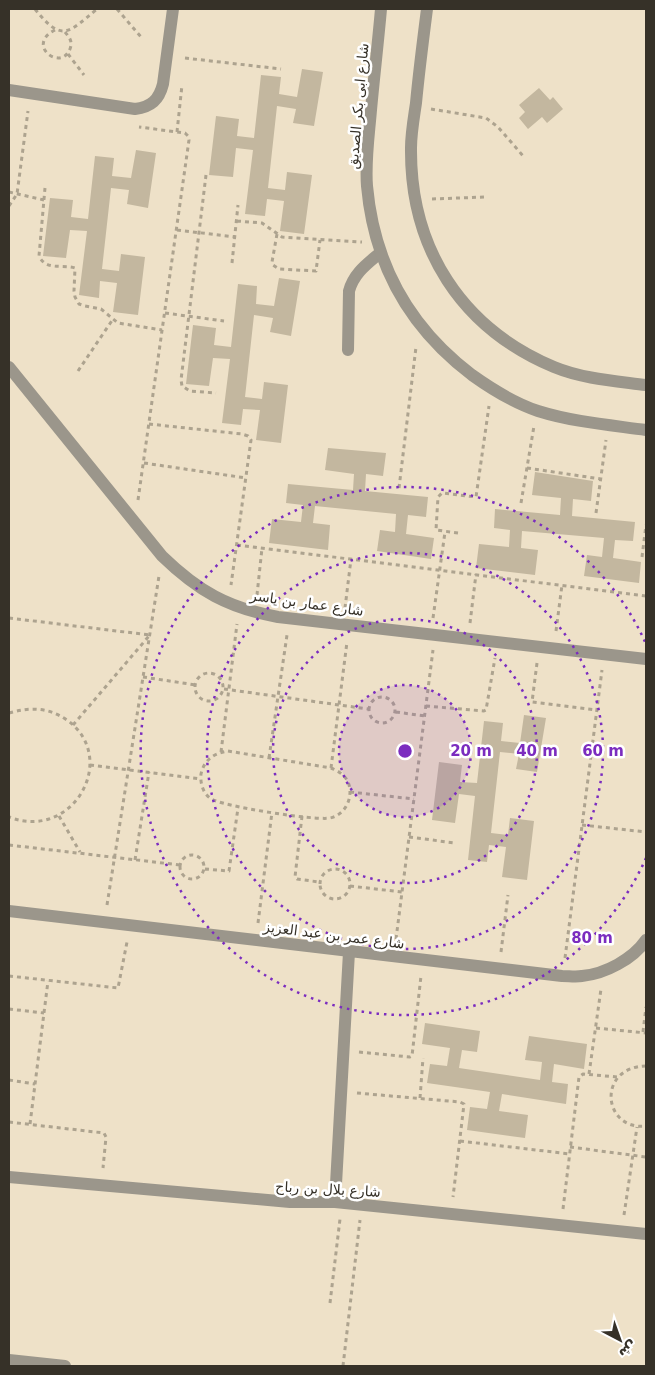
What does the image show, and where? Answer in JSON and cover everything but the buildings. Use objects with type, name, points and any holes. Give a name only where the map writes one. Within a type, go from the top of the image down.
[{"type":"street","points":[[9,90],[144,108],[153,103],[160,95],[173,9]]},
{"type":"street","name":"شارع ابى بكر الصديق","points":[[381,9],[367,155],[367,185],[379,248],[398,293],[419,324],[452,360],[491,388],[536,410],[567,419],[646,430]]},
{"type":"street","points":[[427,9],[410,147],[415,200],[421,227],[436,264],[459,298],[486,326],[519,350],[555,367],[594,378],[646,385]]},
{"type":"street","points":[[348,350],[349,291],[351,282],[379,248]]},
{"type":"street","name":"شارع عمار بن ياسر","points":[[9,367],[162,556],[182,575],[204,591],[234,606],[255,613],[289,619],[646,659]]},
{"type":"street","name":"شارع عمر بن عبد العزيز","points":[[9,911],[394,958],[562,976],[583,976],[603,971],[626,960],[646,940]]},
{"type":"street","points":[[339,1202],[341,1092],[349,952]]},
{"type":"street","name":"شارع بلال بن رباح","points":[[9,1177],[290,1202],[362,1204],[646,1234]]},
{"type":"street","points":[[9,1360],[65,1366]]},
{"type":"path","points":[[35,9],[55,30],[65,32],[76,27],[97,9]]},
{"type":"path","points":[[117,9],[142,37]]},
{"type":"path","points":[[55,30],[47,34],[43,42],[45,51],[51,57],[60,58],[68,54],[72,46],[70,38],[65,32]]},
{"type":"path","points":[[68,54],[84,75]]},
{"type":"path","points":[[185,58],[281,69]]},
{"type":"path","points":[[415,107],[486,118],[498,127],[524,157]]},
{"type":"path","points":[[9,206],[17,194],[28,111],[37,112]]},
{"type":"path","points":[[131,126],[185,133],[189,137],[135,523]]},
{"type":"path","points":[[206,175],[180,380],[182,386],[190,391],[216,393]]},
{"type":"path","points":[[45,188],[39,256],[42,261],[47,265],[75,268],[74,291],[79,304],[101,309],[118,323],[162,330]]},
{"type":"path","points":[[9,192],[44,200]]},
{"type":"path","points":[[415,200],[486,197]]},
{"type":"path","points":[[232,263],[238,205]]},
{"type":"path","points":[[237,221],[262,223],[282,237],[379,248]]},
{"type":"path","points":[[177,230],[235,237]]},
{"type":"path","points":[[277,234],[272,262],[273,266],[279,269],[316,271],[320,240]]},
{"type":"path","points":[[165,313],[224,321]]},
{"type":"path","points":[[78,371],[113,319]]},
{"type":"path","points":[[399,488],[419,324]]},
{"type":"path","points":[[458,533],[436,530],[440,494],[476,497],[491,388]]},
{"type":"path","points":[[521,503],[536,410]]},
{"type":"path","points":[[149,424],[248,436],[251,440],[237,545],[229,689],[221,752]]},
{"type":"path","points":[[596,513],[609,425]]},
{"type":"path","points":[[144,463],[246,478]]},
{"type":"path","points":[[527,468],[601,479]]},
{"type":"path","points":[[642,558],[646,525]]},
{"type":"path","points":[[394,958],[425,716],[445,532]]},
{"type":"path","points":[[237,545],[646,596]]},
{"type":"path","points":[[255,613],[262,548]]},
{"type":"path","points":[[104,923],[162,556]]},
{"type":"path","points":[[331,768],[339,705],[351,559]]},
{"type":"path","points":[[468,639],[476,574]]},
{"type":"path","points":[[554,649],[562,585]]},
{"type":"path","points":[[9,618],[150,635]]},
{"type":"path","points":[[269,758],[289,619]]},
{"type":"path","points":[[73,725],[150,635]]},
{"type":"path","points":[[426,706],[484,712],[486,710],[497,642]]},
{"type":"path","points":[[539,647],[532,702],[597,710]]},
{"type":"path","points":[[562,976],[604,654]]},
{"type":"path","points":[[207,674],[215,675],[222,680],[224,689],[220,697],[212,701],[204,700],[197,694],[196,685],[199,677],[207,674]]},
{"type":"path","points":[[143,677],[196,685]]},
{"type":"path","points":[[224,689],[368,709]]},
{"type":"path","points":[[379,697],[388,698],[394,704],[396,712],[392,720],[385,724],[376,723],[370,717],[368,709],[372,701],[379,697]]},
{"type":"path","points":[[9,713],[24,709],[42,709],[59,714],[73,725],[82,737],[87,750],[89,765],[87,781],[81,795],[72,806],[59,816],[46,821],[32,822],[9,817]]},
{"type":"path","points":[[396,712],[425,716]]},
{"type":"path","points":[[228,751],[331,768],[341,772],[348,781],[350,792],[348,803],[341,813],[330,818],[238,808],[221,804],[210,799],[203,790],[200,779],[206,762],[210,757],[221,752],[228,751]]},
{"type":"path","points":[[89,765],[200,779]]},
{"type":"path","points":[[135,860],[149,772]]},
{"type":"path","points":[[350,792],[414,799]]},
{"type":"path","points":[[205,869],[229,870],[238,808]]},
{"type":"path","points":[[255,941],[272,812]]},
{"type":"path","points":[[59,816],[80,853]]},
{"type":"path","points":[[302,816],[295,878],[319,882]]},
{"type":"path","points":[[582,825],[646,832]]},
{"type":"path","points":[[409,837],[455,843]]},
{"type":"path","points":[[9,845],[180,865]]},
{"type":"path","points":[[188,855],[195,855],[204,862],[205,869],[197,879],[190,879],[184,876],[180,865],[188,855]]},
{"type":"path","points":[[337,868],[349,878],[350,886],[347,893],[341,898],[333,900],[320,890],[319,882],[322,875],[329,870],[337,868]]},
{"type":"path","points":[[350,886],[402,892]]},
{"type":"path","points":[[499,969],[508,895]]},
{"type":"path","points":[[9,976],[118,988],[120,986],[129,926]]},
{"type":"path","points":[[344,1050],[412,1056],[422,961]]},
{"type":"path","points":[[589,1074],[603,971]]},
{"type":"path","points":[[30,1124],[48,981]]},
{"type":"path","points":[[596,1028],[644,1032],[646,1007]]},
{"type":"path","points":[[9,1009],[44,1013]]},
{"type":"path","points":[[420,1098],[423,1058]]},
{"type":"path","points":[[646,1066],[636,1066],[626,1070],[618,1077],[612,1089],[611,1102],[616,1114],[625,1122],[637,1127],[646,1126]]},
{"type":"path","points":[[561,1225],[579,1077],[583,1074],[589,1074],[618,1077]]},
{"type":"path","points":[[9,1080],[35,1084]]},
{"type":"path","points":[[341,1092],[420,1098],[464,1104],[451,1214]]},
{"type":"path","points":[[9,1122],[106,1135],[100,1186]]},
{"type":"path","points":[[622,1231],[637,1127]]},
{"type":"path","points":[[460,1141],[570,1154]]},
{"type":"path","points":[[570,1147],[646,1157]]},
{"type":"path","points":[[330,1303],[339,1202]]},
{"type":"path","points":[[343,1366],[362,1204]]}]
